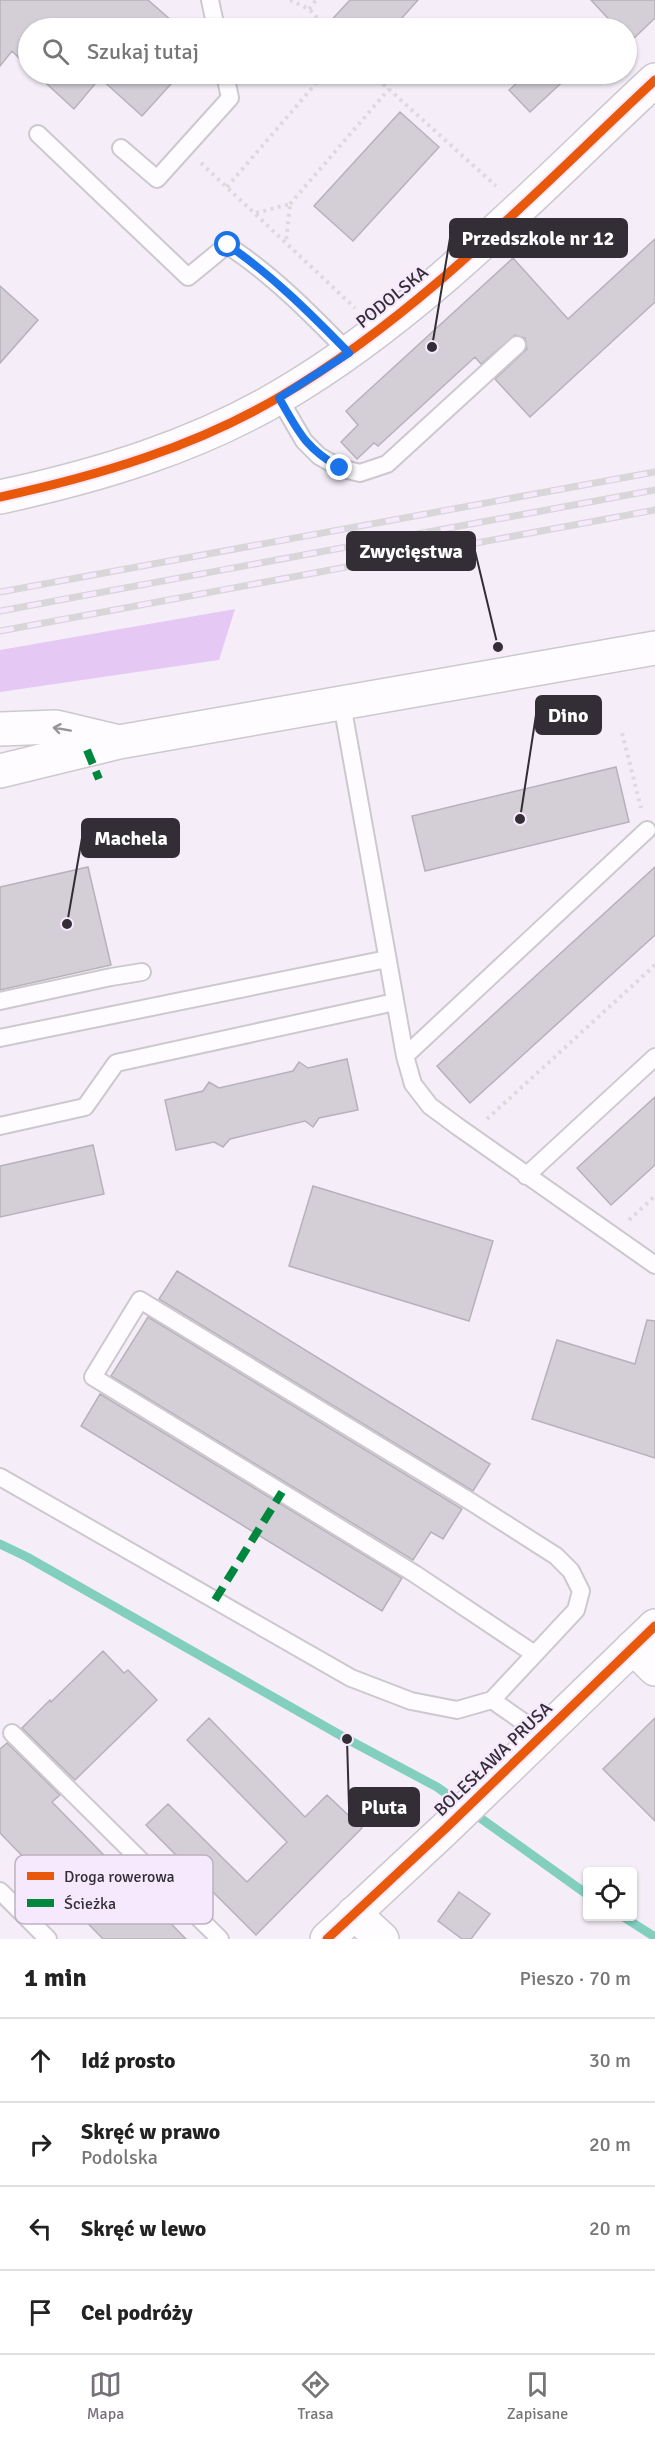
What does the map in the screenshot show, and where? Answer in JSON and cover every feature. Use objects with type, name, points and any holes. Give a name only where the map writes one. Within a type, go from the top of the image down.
[{"type":"street","name":"PODOLSKA","points":[[0,497],[67,483],[126,465],[224,425],[279,398],[349,353],[388,322],[519,208],[655,80]]},
{"type":"street","points":[[0,771],[119,742],[655,648]]},
{"type":"street","points":[[0,729],[56,727],[119,742]]},
{"type":"street","name":"BOLESŁAWA PRUSA","points":[[327,1939],[445,1829],[542,1734],[648,1647]]},
{"type":"street","points":[[354,1913],[382,1939]]},
{"type":"lane","points":[[210,0],[214,18]]},
{"type":"lane","points":[[122,148],[157,179],[230,98],[227,84]]},
{"type":"lane","points":[[38,134],[188,277],[228,245],[252,261],[304,307],[349,353]]},
{"type":"lane","points":[[279,398],[304,441],[319,456],[340,468],[360,473],[387,464],[517,345]]},
{"type":"lane","points":[[342,704],[405,1056],[413,1084],[430,1106],[655,1265]]},
{"type":"lane","points":[[405,1056],[647,830]]},
{"type":"lane","points":[[0,1038],[387,959]]},
{"type":"lane","points":[[0,1001],[142,972]]},
{"type":"lane","points":[[0,1126],[85,1107],[116,1063],[395,1002]]},
{"type":"lane","points":[[526,1176],[655,1057]]},
{"type":"lane","points":[[0,1477],[351,1678],[411,1701],[457,1710],[492,1700],[533,1653],[576,1610],[581,1591],[571,1570],[556,1556],[474,1503],[140,1300],[93,1377],[416,1574],[533,1653]]},
{"type":"lane","points":[[492,1700],[542,1734]]},
{"type":"lane","points":[[12,1733],[135,1855]]},
{"type":"lane","points":[[0,1891],[15,1906]]},
{"type":"lane","points":[[33,1924],[48,1939]]},
{"type":"lane","points":[[205,1924],[220,1939]]},
{"type":"path","points":[[290,0],[309,9],[318,18]]},
{"type":"path","points":[[309,9],[316,0]]},
{"type":"path","points":[[227,187],[315,84]]},
{"type":"path","points":[[383,84],[519,208]]},
{"type":"path","points":[[255,214],[290,204],[389,89]]},
{"type":"path","points":[[185,148],[360,314],[388,322]]},
{"type":"path","points":[[286,243],[290,204]]},
{"type":"path","points":[[622,733],[647,830]]},
{"type":"path","points":[[469,1135],[655,965]]},
{"type":"path","points":[[612,1235],[655,1196]]},
{"type":"shaded area","points":[[235,609],[219,660],[0,692],[0,650]]},
{"type":"building","points":[[0,0],[148,0],[169,18],[18,18],[18,57],[12,51],[0,66]]},
{"type":"building","points":[[350,0],[418,0],[402,18],[333,18]]},
{"type":"building","points":[[591,0],[655,0],[655,18],[637,35],[637,18],[608,18]]},
{"type":"building","points":[[47,84],[95,84],[74,109]]},
{"type":"building","points":[[107,84],[171,84],[142,116]]},
{"type":"building","points":[[516,84],[560,84],[530,112],[509,90]]},
{"type":"building","points":[[400,112],[439,147],[353,241],[314,206]]},
{"type":"building","points":[[655,239],[655,302],[530,417],[495,379],[527,349],[525,338],[515,335],[481,364],[475,357],[378,446],[374,443],[357,459],[341,442],[358,425],[346,411],[513,258],[568,319]]},
{"type":"building","points":[[0,286],[38,320],[0,363]]},
{"type":"building","points":[[616,767],[629,822],[425,871],[412,816]]},
{"type":"building","points":[[88,867],[111,965],[0,990],[0,887]]},
{"type":"building","points":[[655,867],[655,935],[470,1103],[437,1066]]},
{"type":"building","points":[[347,1059],[358,1110],[319,1118],[313,1127],[305,1121],[230,1139],[223,1147],[214,1142],[176,1150],[165,1100],[203,1091],[209,1082],[219,1088],[293,1071],[299,1062],[308,1068]]},
{"type":"building","points":[[655,1097],[655,1165],[611,1205],[577,1168]]},
{"type":"building","points":[[93,1145],[104,1194],[0,1217],[0,1166]]},
{"type":"building","points":[[313,1186],[493,1241],[469,1321],[289,1266]]},
{"type":"building","points":[[177,1271],[490,1464],[473,1491],[159,1299]]},
{"type":"building","points":[[148,1317],[462,1509],[443,1539],[431,1532],[413,1560],[111,1376]]},
{"type":"building","points":[[647,1320],[655,1321],[655,1458],[532,1419],[557,1340],[635,1364]]},
{"type":"building","points":[[100,1394],[402,1578],[382,1611],[81,1426]]},
{"type":"building","points":[[103,1651],[124,1673],[128,1670],[157,1700],[75,1780],[22,1728]]},
{"type":"building","points":[[209,1718],[305,1817],[327,1795],[362,1828],[256,1935],[213,1892],[213,1855],[176,1855],[146,1825],[168,1804],[247,1882],[287,1842],[187,1740]]},
{"type":"building","points":[[655,1718],[655,1821],[603,1769]]},
{"type":"building","points":[[7,1743],[60,1795],[52,1802],[104,1855],[21,1855],[0,1833],[0,1749]]},
{"type":"building","points":[[459,1892],[490,1914],[471,1939],[462,1939],[438,1921]]},
{"type":"building","points":[[88,1924],[171,1924],[186,1939],[103,1939]]},
{"type":"waterway","points":[[0,1544],[437,1787],[583,1891]]},
{"type":"waterway","points":[[630,1921],[655,1937]]},
{"type":"railway","points":[[0,592],[655,472]]},
{"type":"railway","points":[[0,611],[655,490]]},
{"type":"railway","points":[[0,631],[655,510]]},
{"type":"marked path","points":[[87,750],[99,779]]},
{"type":"marked path","points":[[215,1600],[282,1492]]},
{"type":"cycle path","points":[[0,497],[73,480],[180,445],[248,414],[332,364],[430,289],[522,207],[655,80]]},
{"type":"cycle path","points":[[327,1939],[445,1829],[655,1626]]},
{"type":"place","name":"Przedszkole nr 12","points":[[432,347]]},
{"type":"place","name":"Zwycięstwa","points":[[498,647]]},
{"type":"place","name":"Dino","points":[[520,819]]},
{"type":"place","name":"Machela","points":[[67,924]]},
{"type":"place","name":"Pluta","points":[[347,1739]]},
{"type":"route","points":[[228,245],[252,261],[312,314],[349,353],[279,398],[304,441],[319,456],[340,468]]}]
